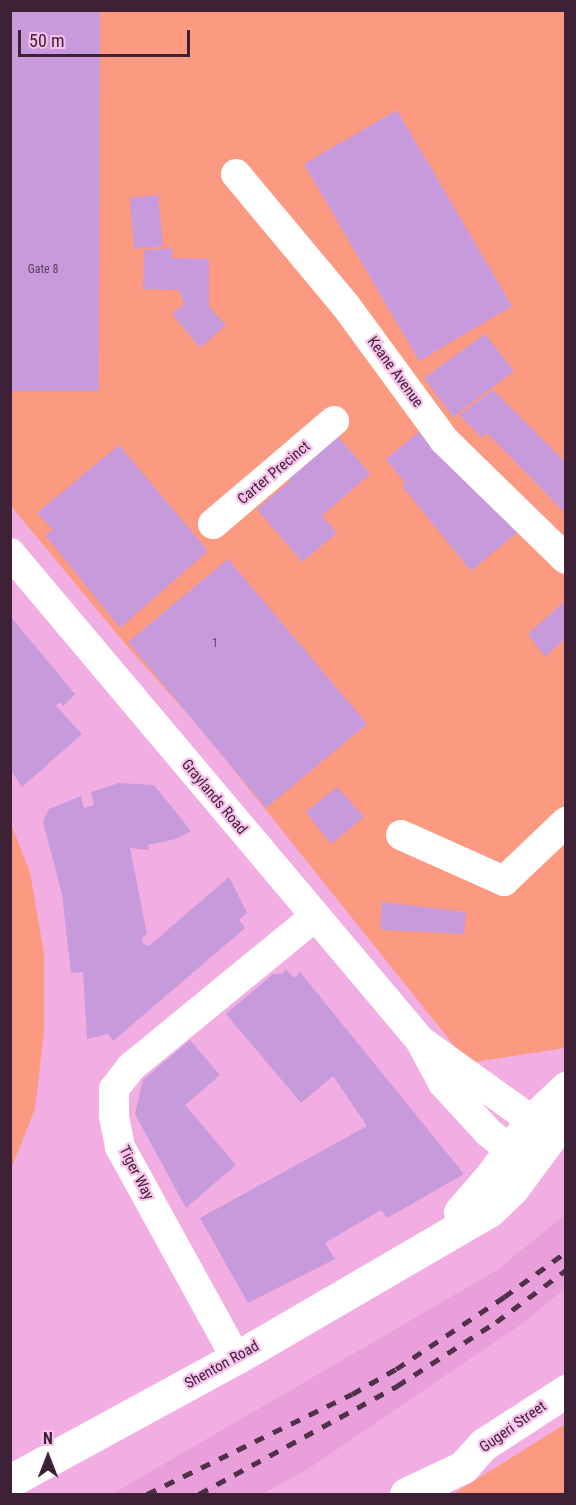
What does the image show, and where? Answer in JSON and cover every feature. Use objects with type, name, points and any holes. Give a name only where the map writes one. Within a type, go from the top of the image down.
[{"type":"main road","name":"Shenton Road","points":[[10,1481],[236,1358],[489,1211],[512,1189],[520,1157],[550,1126],[566,1089]]},
{"type":"main road","name":"Gugeri Street","points":[[463,1467],[484,1444],[566,1391]]},
{"type":"main road","name":"Gugeri Street","points":[[406,1494],[463,1467],[491,1465],[566,1419]]},
{"type":"street","name":"Keane Avenue","points":[[236,174],[346,306],[444,440],[566,559]]},
{"type":"street","name":"Carter Precinct","points":[[213,524],[334,421]]},
{"type":"street","name":"Graylands Road","points":[[10,553],[314,917],[420,1040],[443,1083],[488,1132],[520,1157]]},
{"type":"street","points":[[401,835],[504,880],[566,822]]},
{"type":"street","name":"Tiger Way","points":[[236,1358],[120,1147],[114,1116],[114,1089],[130,1067],[314,917]]},
{"type":"street","name":"Graylands Road","points":[[420,1040],[550,1126]]},
{"type":"shaded area","points":[[10,11],[565,11],[565,1048],[468,1063],[201,729],[127,646],[11,506]]},
{"type":"shaded area","points":[[11,824],[30,872],[44,954],[44,1031],[35,1109],[11,1169]]},
{"type":"shaded area","points":[[565,1215],[565,1289],[520,1325],[308,1469],[262,1494],[112,1494],[497,1270]]},
{"type":"shaded area","points":[[565,1424],[565,1494],[453,1494]]},
{"type":"building","points":[[10,10],[100,10],[99,391],[10,391]]},
{"type":"building","points":[[397,110],[512,306],[419,361],[304,164]]},
{"type":"building","points":[[158,195],[163,246],[134,249],[130,198]]},
{"type":"building","points":[[172,248],[172,258],[209,259],[209,307],[226,325],[200,348],[172,314],[184,304],[179,290],[143,289],[144,250]]},
{"type":"building","points":[[485,334],[514,371],[453,417],[424,378]]},
{"type":"building","points":[[493,390],[566,463],[566,514],[487,433],[482,438],[459,415]]},
{"type":"building","points":[[430,423],[520,530],[471,571],[402,486],[405,483],[386,459]]},
{"type":"building","points":[[335,433],[370,474],[322,516],[337,533],[302,562],[257,509],[290,481],[286,476]]},
{"type":"building","points":[[119,445],[208,551],[120,628],[45,535],[53,530],[37,513]]},
{"type":"building","points":[[228,559],[367,724],[266,808],[128,642]]},
{"type":"building","points":[[566,600],[566,638],[545,657],[528,634]]},
{"type":"building","points":[[10,616],[75,694],[63,706],[60,702],[56,706],[82,734],[22,787],[10,769]]},
{"type":"building","points":[[119,783],[154,785],[191,831],[176,839],[148,845],[149,850],[130,848],[147,934],[142,938],[143,944],[149,946],[229,877],[247,913],[239,920],[245,928],[113,1041],[108,1034],[87,1039],[83,972],[71,973],[62,894],[43,822],[49,809],[81,796],[84,808],[94,805],[91,792]]},
{"type":"building","points":[[337,787],[364,817],[331,844],[306,812]]},
{"type":"building","points":[[382,902],[466,912],[464,934],[383,930],[380,927]]},
{"type":"building","points":[[286,969],[294,978],[300,972],[464,1174],[387,1218],[381,1210],[325,1243],[335,1259],[248,1303],[200,1218],[367,1126],[333,1076],[301,1103],[226,1014],[273,974],[282,974]]},
{"type":"building","points":[[190,1040],[220,1075],[185,1105],[236,1165],[186,1208],[135,1114],[143,1080]]},
{"type":"railway","points":[[147,1494],[352,1394],[396,1369],[504,1297],[566,1252]]},
{"type":"railway","points":[[199,1494],[397,1386],[496,1322],[566,1270]]}]
